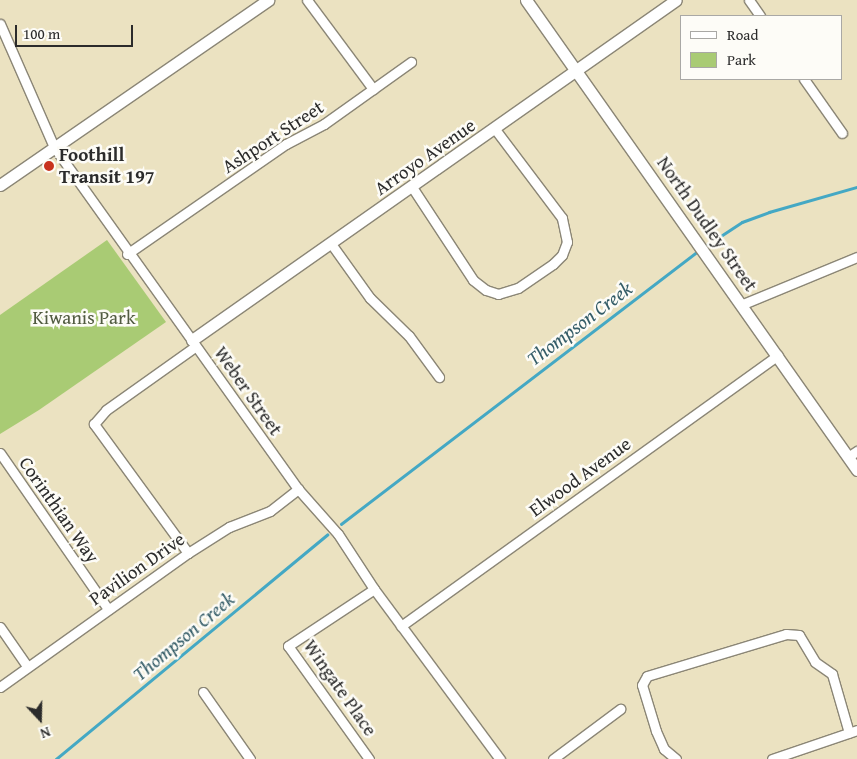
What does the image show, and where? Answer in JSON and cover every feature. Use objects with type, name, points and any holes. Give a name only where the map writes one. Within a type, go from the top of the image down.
[{"type":"street","points":[[0,185],[268,0]]},
{"type":"street","points":[[307,0],[373,88]]},
{"type":"street","name":"North Dudley Street","points":[[526,0],[778,355],[853,454],[857,470]]},
{"type":"street","name":"Arroyo Avenue","points":[[194,343],[676,0]]},
{"type":"street","points":[[749,0],[759,15]]},
{"type":"street","name":"Weber Street","points":[[0,24],[54,147],[128,254],[298,489],[338,534],[374,589],[500,759]]},
{"type":"street","name":"Ashport Street","points":[[128,254],[286,144],[324,124],[411,62]]},
{"type":"street","points":[[805,80],[842,133]]},
{"type":"street","points":[[412,187],[473,280],[486,290],[498,294],[507,292],[539,274],[562,255],[567,242],[566,228],[562,218],[495,129]]},
{"type":"street","points":[[332,245],[370,298],[409,336],[439,377]]},
{"type":"street","points":[[743,304],[857,256]]},
{"type":"street","points":[[188,553],[94,424],[106,410],[194,343]]},
{"type":"street","name":"Elwood Avenue","points":[[401,626],[778,355]]},
{"type":"street","name":"Corinthian Way","points":[[0,453],[108,609]]},
{"type":"street","name":"Pavilion Drive","points":[[0,686],[188,553],[229,527],[270,511],[298,489]]},
{"type":"street","name":"Wingate Place","points":[[369,759],[288,646],[374,589]]},
{"type":"street","points":[[0,627],[27,666]]},
{"type":"street","points":[[676,759],[664,749],[656,731],[642,685],[647,676],[786,634],[799,635],[815,662],[832,674],[853,732],[772,759]]},
{"type":"street","points":[[202,692],[250,759]]},
{"type":"street","points":[[553,759],[620,709]]},
{"type":"green space","name":"Kiwanis Park","points":[[107,240],[166,322],[39,410],[0,434],[0,315]]},
{"type":"waterway","name":"Thompson Creek","points":[[704,247],[742,222],[769,212],[857,187]]},
{"type":"waterway","name":"Thompson Creek","points":[[341,524],[699,250]]},
{"type":"waterway","name":"Thompson Creek","points":[[56,759],[327,535]]},
{"type":"place","name":"Foothill Transit 197","points":[[49,166]]}]
